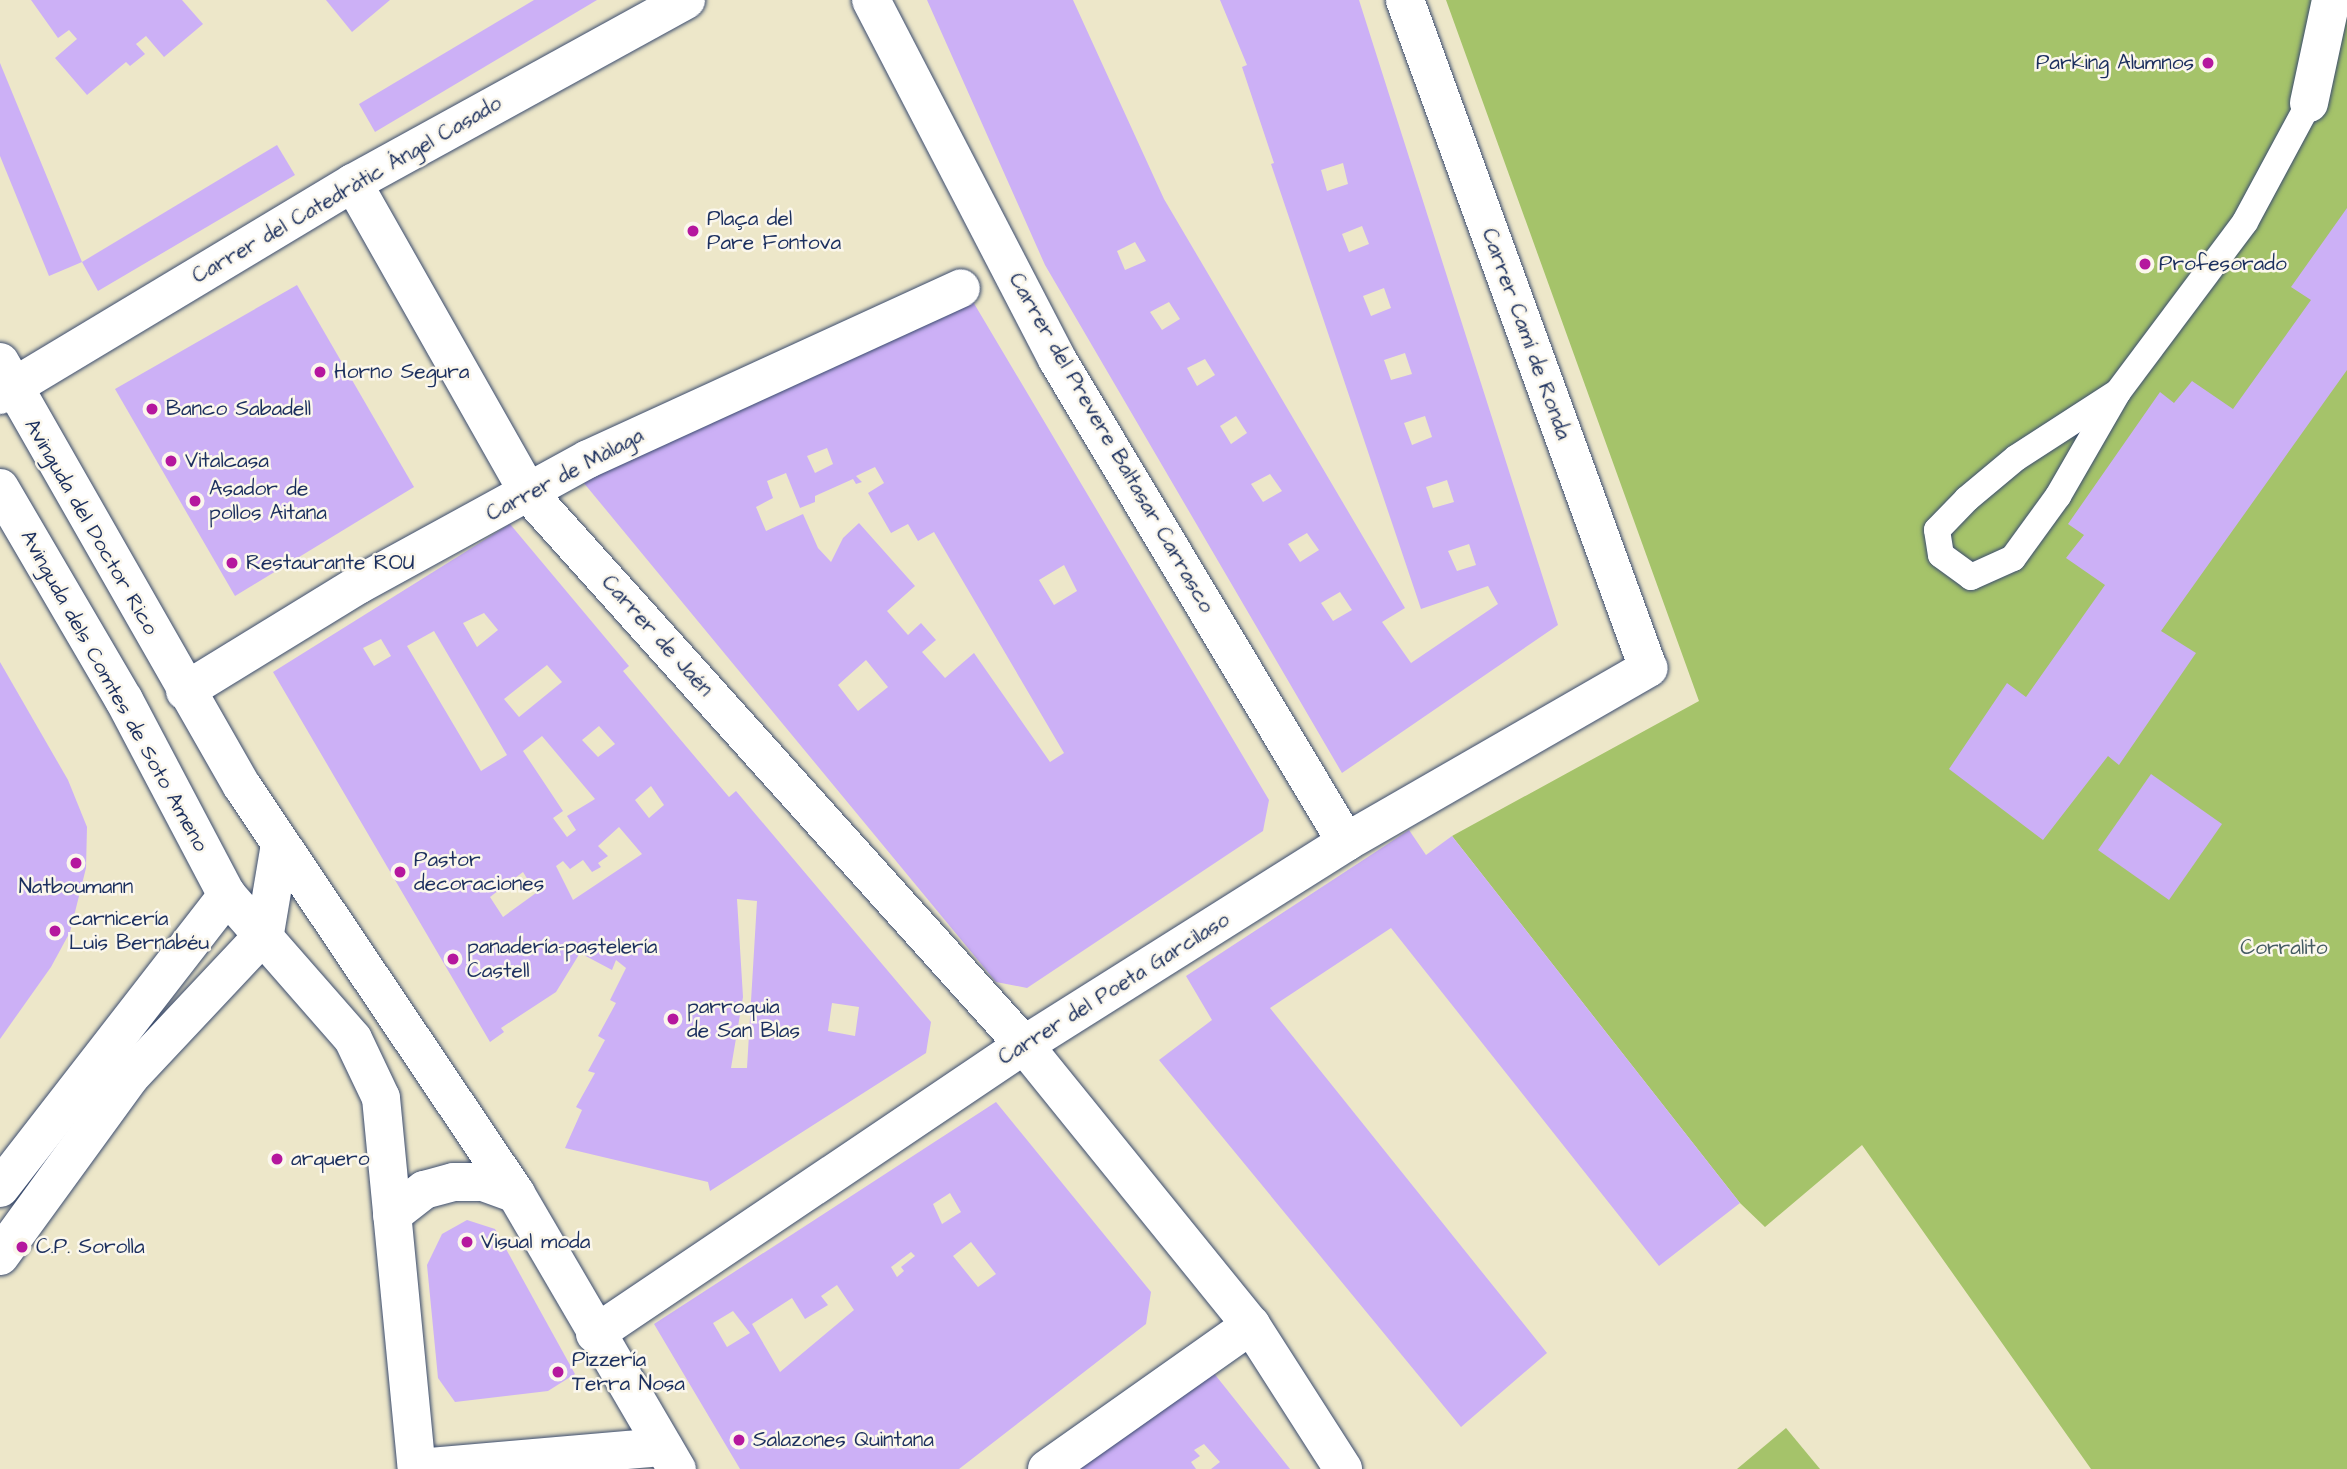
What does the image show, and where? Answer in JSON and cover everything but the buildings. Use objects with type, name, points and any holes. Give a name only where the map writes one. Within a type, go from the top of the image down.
[{"type":"street","name":"Carrer del Catedràtic Ángel Casado","points":[[4,382],[353,183],[686,0]]},
{"type":"street","name":"Carrer del Prevere Baltasar Carrasco","points":[[871,0],[1058,359],[1346,842]]},
{"type":"street","name":"Carrer Camí de Ronda","points":[[1405,0],[1648,668]]},
{"type":"street","points":[[2309,103],[2331,0]]},
{"type":"street","name":"Carrer de Jaén","points":[[353,183],[528,494],[1024,1045],[1251,1325],[1343,1469]]},
{"type":"street","name":"Carrer de Màlaga","points":[[186,691],[358,585],[528,494],[587,459],[961,288]]},
{"type":"street","name":"Avinguda del Doctor Rico","points":[[4,382],[186,691]]},
{"type":"street","name":"Avinguda dels Comtes de Soto Ameno","points":[[0,488],[124,700],[227,895],[268,918],[339,987],[395,1009]]},
{"type":"street","name":"Carrer del Poeta Garcilaso","points":[[595,1334],[1024,1045],[1346,842],[1648,668]]},
{"type":"street","points":[[186,691],[280,844],[395,1009],[516,1194],[595,1334],[670,1458],[417,1468]]},
{"type":"street","points":[[0,1256],[130,1077],[268,918],[280,844]]},
{"type":"street","points":[[0,1188],[227,895]]},
{"type":"street","name":"Avinguda dels Comtes de Soto Ameno","points":[[268,918],[354,1039],[381,1098],[417,1468]]},
{"type":"street","points":[[392,1215],[424,1190],[454,1182],[483,1182],[516,1194]]},
{"type":"street","points":[[1047,1469],[1251,1325]]},
{"type":"lane","points":[[2118,392],[2015,457],[1967,499],[1937,530],[1941,555],[1971,577],[2013,558],[2058,496],[2118,392],[2245,222],[2309,103]]},
{"type":"green space","name":"Corralito","points":[[1446,0],[2347,0],[2347,1469],[2091,1469],[1862,1145],[1765,1227],[1740,1203],[1452,836],[1699,701]]},
{"type":"green space","points":[[1786,1428],[1820,1469],[1737,1469]]},
{"type":"place","name":"Parking Alumnos","points":[[2208,63]]},
{"type":"place","name":"Plaça del Pare Fontova","points":[[693,231]]},
{"type":"place","name":"Profesorado","points":[[2145,264]]},
{"type":"place","name":"Horno Segura","points":[[320,372]]},
{"type":"place","name":"Banco Sabadell","points":[[152,409]]},
{"type":"place","name":"Vitalcasa","points":[[171,461]]},
{"type":"place","name":"Asador de pollos Aitana","points":[[195,501]]},
{"type":"place","name":"Restaurante ROU","points":[[232,563]]},
{"type":"place","name":"Natboumann","points":[[76,863]]},
{"type":"place","name":"Pastor decoraciones","points":[[400,872]]},
{"type":"place","name":"carnicería Luis Bernabéu","points":[[55,931]]},
{"type":"place","name":"panadería-pastelería Castell","points":[[453,959]]},
{"type":"place","name":"parroquia de San Blas","points":[[673,1019]]},
{"type":"place","name":"arquero","points":[[277,1159]]},
{"type":"place","name":"Visual moda","points":[[467,1242]]},
{"type":"place","name":"C.P. Sorolla","points":[[22,1247]]},
{"type":"place","name":"Pizzería Terra Nosa","points":[[558,1372]]},
{"type":"place","name":"Salazones Quintana","points":[[739,1440]]}]
